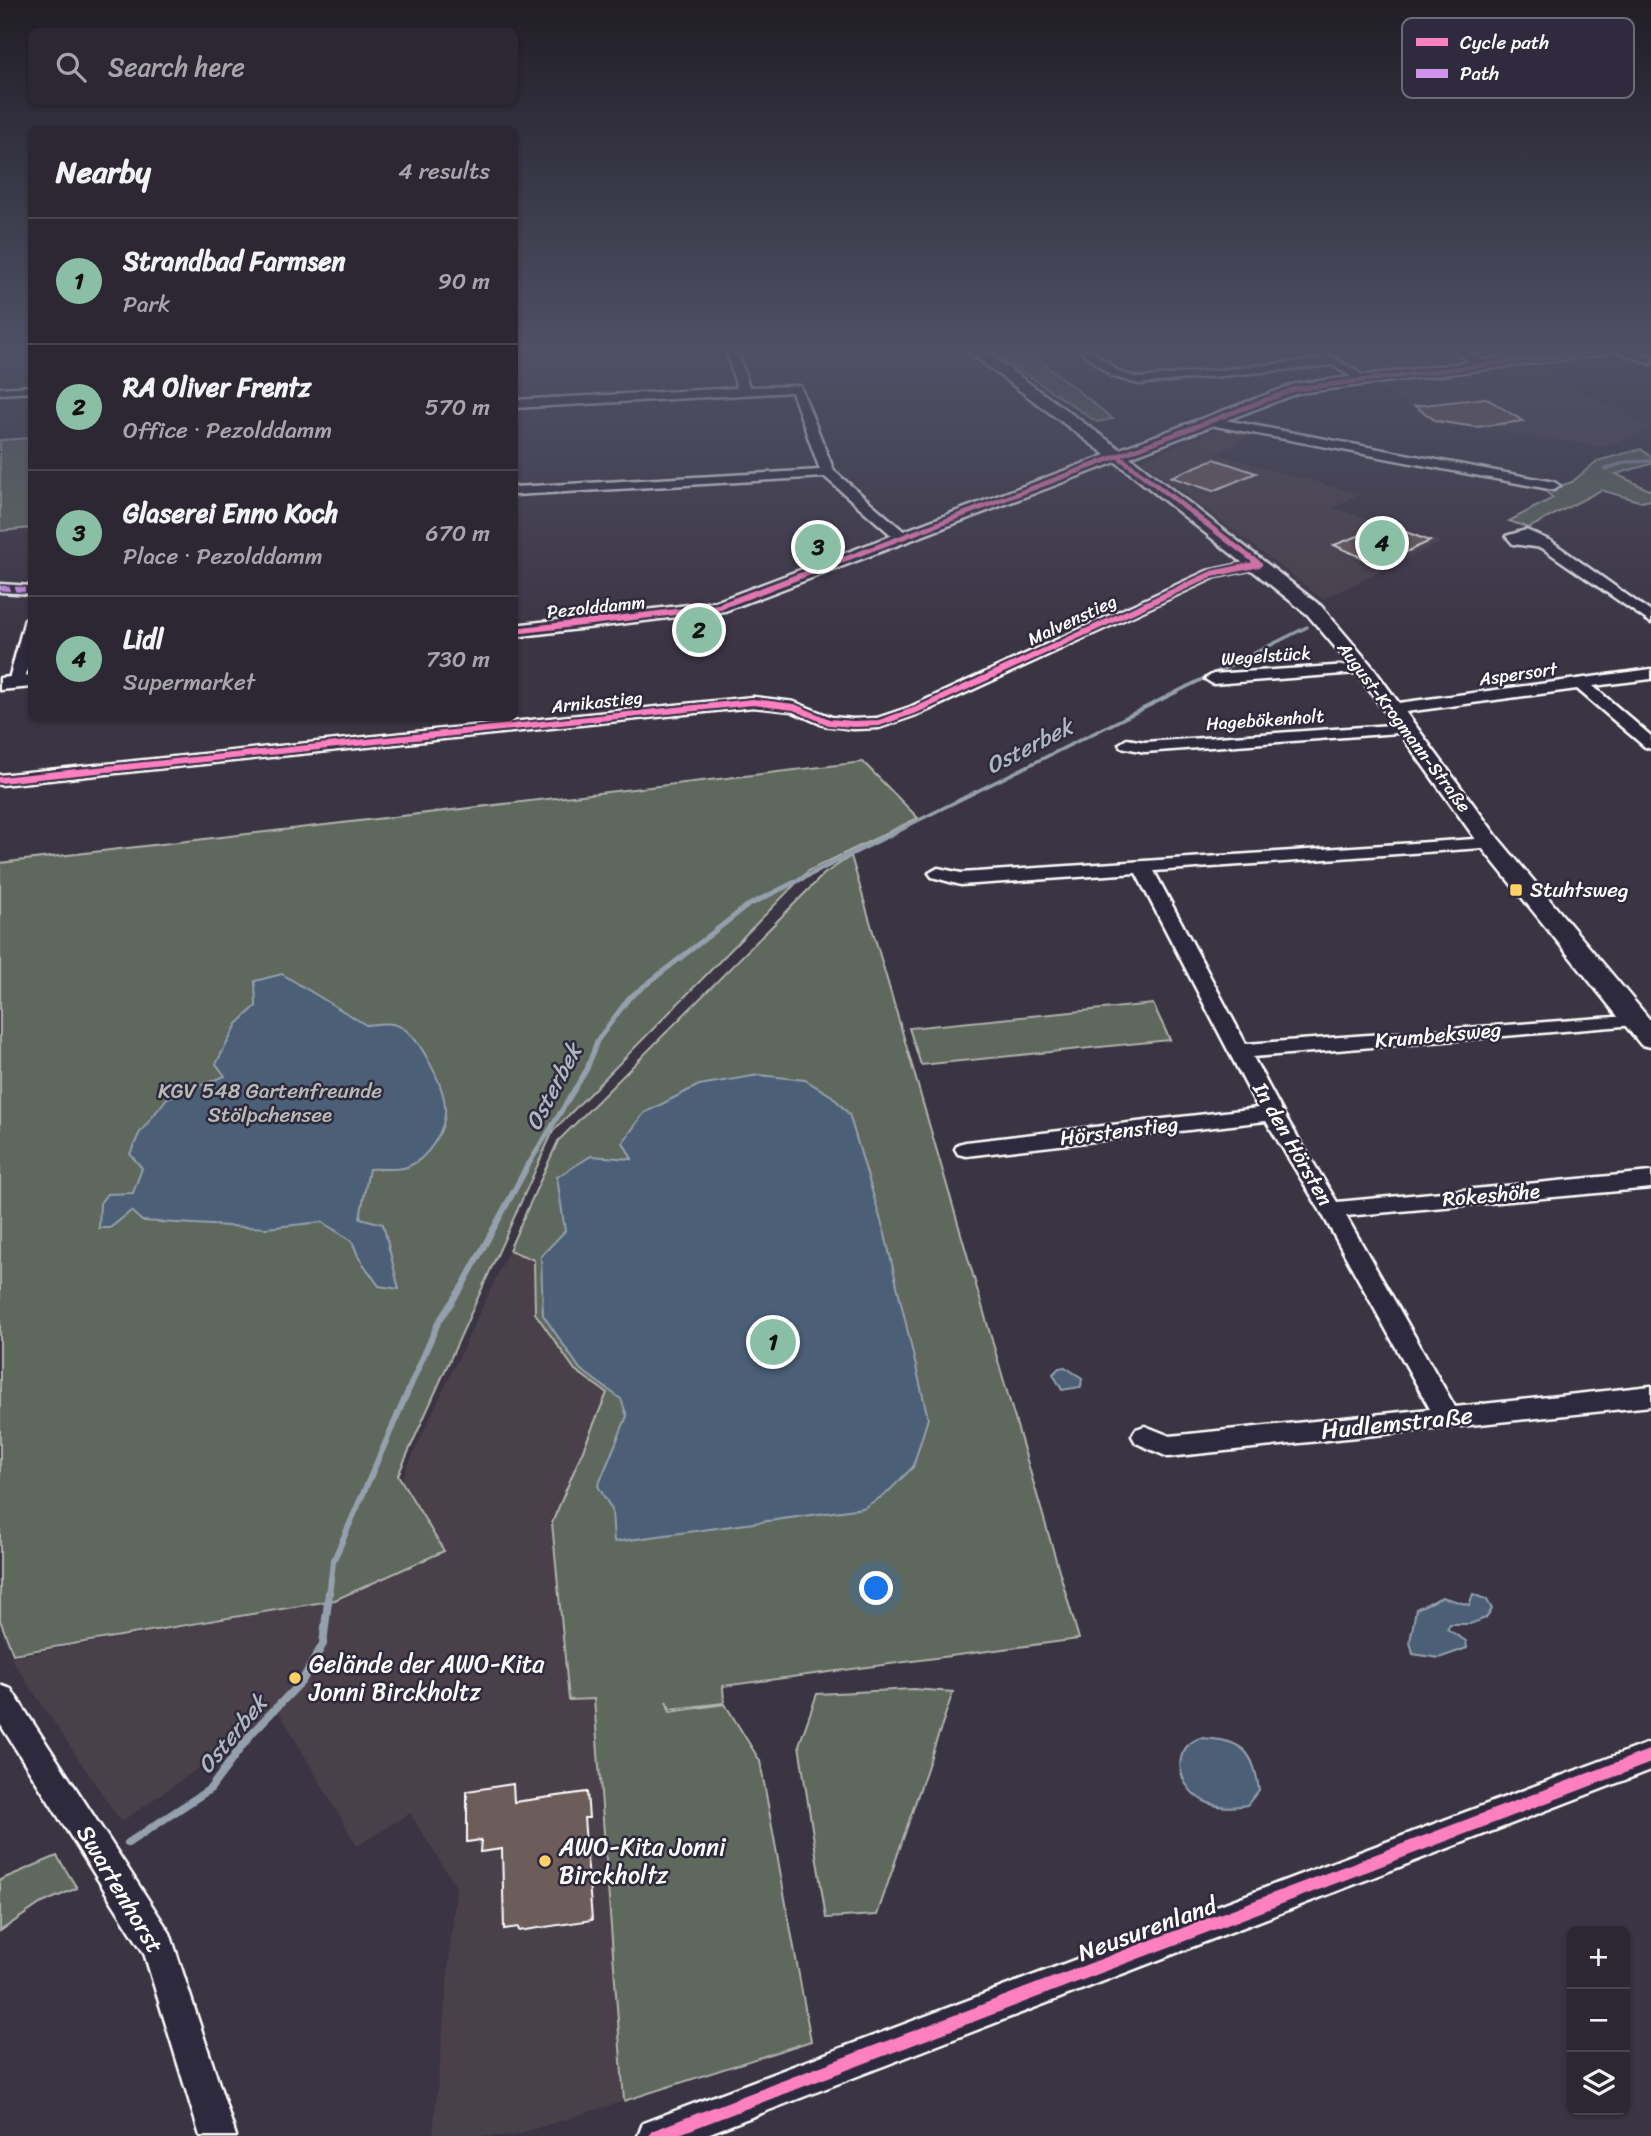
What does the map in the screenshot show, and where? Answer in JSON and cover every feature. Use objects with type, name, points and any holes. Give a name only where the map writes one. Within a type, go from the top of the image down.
[{"type":"street","points":[[819,450],[828,473],[902,537]]},
{"type":"street","name":"August-Krogmann-Straße","points":[[1109,450],[1259,564],[1314,610],[1364,669],[1490,843],[1651,1039]]},
{"type":"street","name":"Pezolddamm","points":[[518,631],[700,611],[1134,450]]},
{"type":"street","points":[[1361,450],[1554,486]]},
{"type":"street","points":[[518,491],[828,473]]},
{"type":"street","points":[[1546,544],[1651,619]]},
{"type":"street","name":"Malvenstieg","points":[[902,717],[1212,574],[1259,564]]},
{"type":"street","points":[[0,588],[28,590]]},
{"type":"street","points":[[16,683],[28,635]]},
{"type":"street","name":"Wegelstück","points":[[1213,679],[1364,669]]},
{"type":"street","name":"Aspersort","points":[[1391,709],[1651,674]]},
{"type":"street","points":[[1582,685],[1651,744]]},
{"type":"street","name":"Arnikastieg","points":[[0,780],[752,702],[773,702],[830,722],[879,723],[902,717]]},
{"type":"street","name":"Hagebökenholt","points":[[1127,744],[1145,747],[1405,729]]},
{"type":"street","points":[[938,873],[961,879],[1490,843]]},
{"type":"street","name":"In den Hörsten","points":[[1143,868],[1272,1113],[1331,1210],[1448,1418]]},
{"type":"street","name":"Krumbeksweg","points":[[1241,1051],[1634,1019]]},
{"type":"street","name":"Hörstenstieg","points":[[966,1149],[1272,1113]]},
{"type":"street","name":"Rokeshöhe","points":[[1331,1210],[1651,1181]]},
{"type":"street","name":"Hudlemstraße","points":[[1146,1436],[1168,1447],[1651,1396]]},
{"type":"street","name":"Swartenhorst","points":[[0,1698],[158,1945],[218,2136]]},
{"type":"street","name":"Neusurenland","points":[[656,2136],[1000,2003],[1291,1896],[1651,1756]]},
{"type":"shaded area","points":[[1168,450],[1224,450],[1215,454],[1360,494],[1333,508],[1441,542],[1323,599],[1142,460]]},
{"type":"shaded area","name":"Gelände der AWO-Kita Jonni Birckholtz","points":[[509,1250],[534,1260],[535,1313],[575,1370],[607,1393],[552,1523],[569,1699],[594,1699],[624,2101],[512,2136],[433,2136],[456,1887],[410,1813],[357,1846],[279,1712],[121,1822],[10,1657],[340,1600],[443,1552],[402,1478]]},
{"type":"green space","points":[[0,450],[28,450],[28,528],[0,531]]},
{"type":"green space","points":[[1642,450],[1651,457],[1651,464],[1616,474],[1651,491],[1651,500],[1642,502],[1601,490],[1529,528],[1509,521],[1553,498],[1545,491],[1572,482],[1597,461]]},
{"type":"green space","name":"KGV 548 Gartenfreunde Stölpchensee","points":[[863,762],[918,818],[808,871],[553,1131],[398,1475],[444,1551],[335,1600],[13,1654],[0,1620],[0,863]]},
{"type":"green space","points":[[851,856],[1079,1639],[723,1686],[724,1703],[670,1709],[666,1701],[670,1712],[725,1704],[760,1761],[811,2041],[624,2101],[594,1699],[569,1700],[552,1523],[607,1393],[575,1370],[535,1313],[534,1260],[509,1250],[558,1141],[824,874]]},
{"type":"green space","points":[[1153,1004],[1170,1040],[921,1065],[909,1028]]},
{"type":"green space","points":[[913,1689],[953,1692],[877,1915],[826,1918],[799,1745],[817,1694]]},
{"type":"green space","points":[[57,1856],[77,1888],[40,1904],[0,1931],[0,1880]]},
{"type":"water","points":[[282,974],[366,1025],[388,1024],[403,1028],[413,1037],[437,1077],[444,1098],[445,1116],[435,1142],[422,1157],[407,1167],[369,1169],[360,1218],[383,1224],[399,1289],[379,1286],[359,1258],[352,1241],[322,1222],[266,1228],[142,1221],[131,1211],[110,1228],[99,1228],[100,1203],[107,1194],[133,1193],[142,1168],[130,1154],[139,1134],[167,1098],[225,1076],[216,1064],[237,1024],[256,1006],[255,981]]},
{"type":"water","points":[[759,1075],[805,1080],[832,1096],[849,1114],[885,1234],[928,1418],[913,1467],[886,1494],[863,1508],[614,1542],[612,1510],[598,1486],[627,1416],[621,1399],[580,1369],[543,1315],[541,1256],[565,1231],[557,1177],[591,1156],[632,1159],[623,1142],[644,1113],[699,1085]]},
{"type":"water","points":[[1065,1367],[1082,1378],[1081,1387],[1062,1390],[1053,1374],[1059,1368]]},
{"type":"water","points":[[1473,1594],[1487,1600],[1492,1609],[1486,1618],[1470,1624],[1450,1624],[1447,1629],[1466,1641],[1467,1648],[1439,1658],[1413,1654],[1410,1642],[1416,1609],[1442,1597],[1469,1605]]},
{"type":"water","points":[[1200,1738],[1226,1741],[1243,1749],[1249,1756],[1259,1790],[1247,1805],[1215,1805],[1195,1795],[1188,1787],[1183,1778],[1181,1759],[1190,1743]]},
{"type":"building","points":[[1214,459],[1256,473],[1213,491],[1171,477]]},
{"type":"building","points":[[1387,525],[1430,541],[1378,565],[1334,545]]},
{"type":"building","name":"AWO-Kita Jonni Birckholtz","points":[[513,1784],[514,1802],[587,1792],[589,1818],[584,1818],[592,1920],[519,1931],[518,1927],[504,1929],[502,1849],[480,1852],[481,1840],[467,1842],[467,1791]]},
{"type":"waterway","points":[[1606,469],[1626,462],[1651,461]]},
{"type":"waterway","name":"Osterbek","points":[[901,829],[1307,627]]},
{"type":"waterway","name":"Osterbek","points":[[901,829],[905,827]]},
{"type":"waterway","name":"Osterbek","points":[[527,1167],[587,1069],[597,1041],[629,998],[747,906],[901,829]]},
{"type":"waterway","name":"Osterbek","points":[[329,1595],[333,1562],[438,1323],[463,1285],[528,1165]]},
{"type":"waterway","name":"Osterbek","points":[[128,1843],[210,1789],[251,1734],[302,1681],[323,1644],[329,1593]]},
{"type":"marked path","points":[[0,588],[28,590]]},
{"type":"cycle path","points":[[518,631],[718,607],[1134,450]]},
{"type":"cycle path","points":[[1118,456],[1259,564]]},
{"type":"cycle path","points":[[0,780],[753,702],[794,707],[829,722],[879,723],[916,710],[1212,574],[1259,564]]},
{"type":"cycle path","points":[[656,2136],[1651,1756]]},
{"type":"place","name":"Lidl","points":[[1382,543]]},
{"type":"place","name":"Glaserei Enno Koch","points":[[818,547]]},
{"type":"place","name":"RA Oliver Frentz","points":[[699,630]]},
{"type":"place","name":"Stuhtsweg","points":[[1516,890]]},
{"type":"place","name":"Strandbad Farmsen","points":[[773,1342]]},
{"type":"place","name":"Gelände der AWO-Kita Jonni Birckholtz","points":[[295,1678]]},
{"type":"place","name":"AWO-Kita Jonni Birckholtz","points":[[545,1861]]}]
